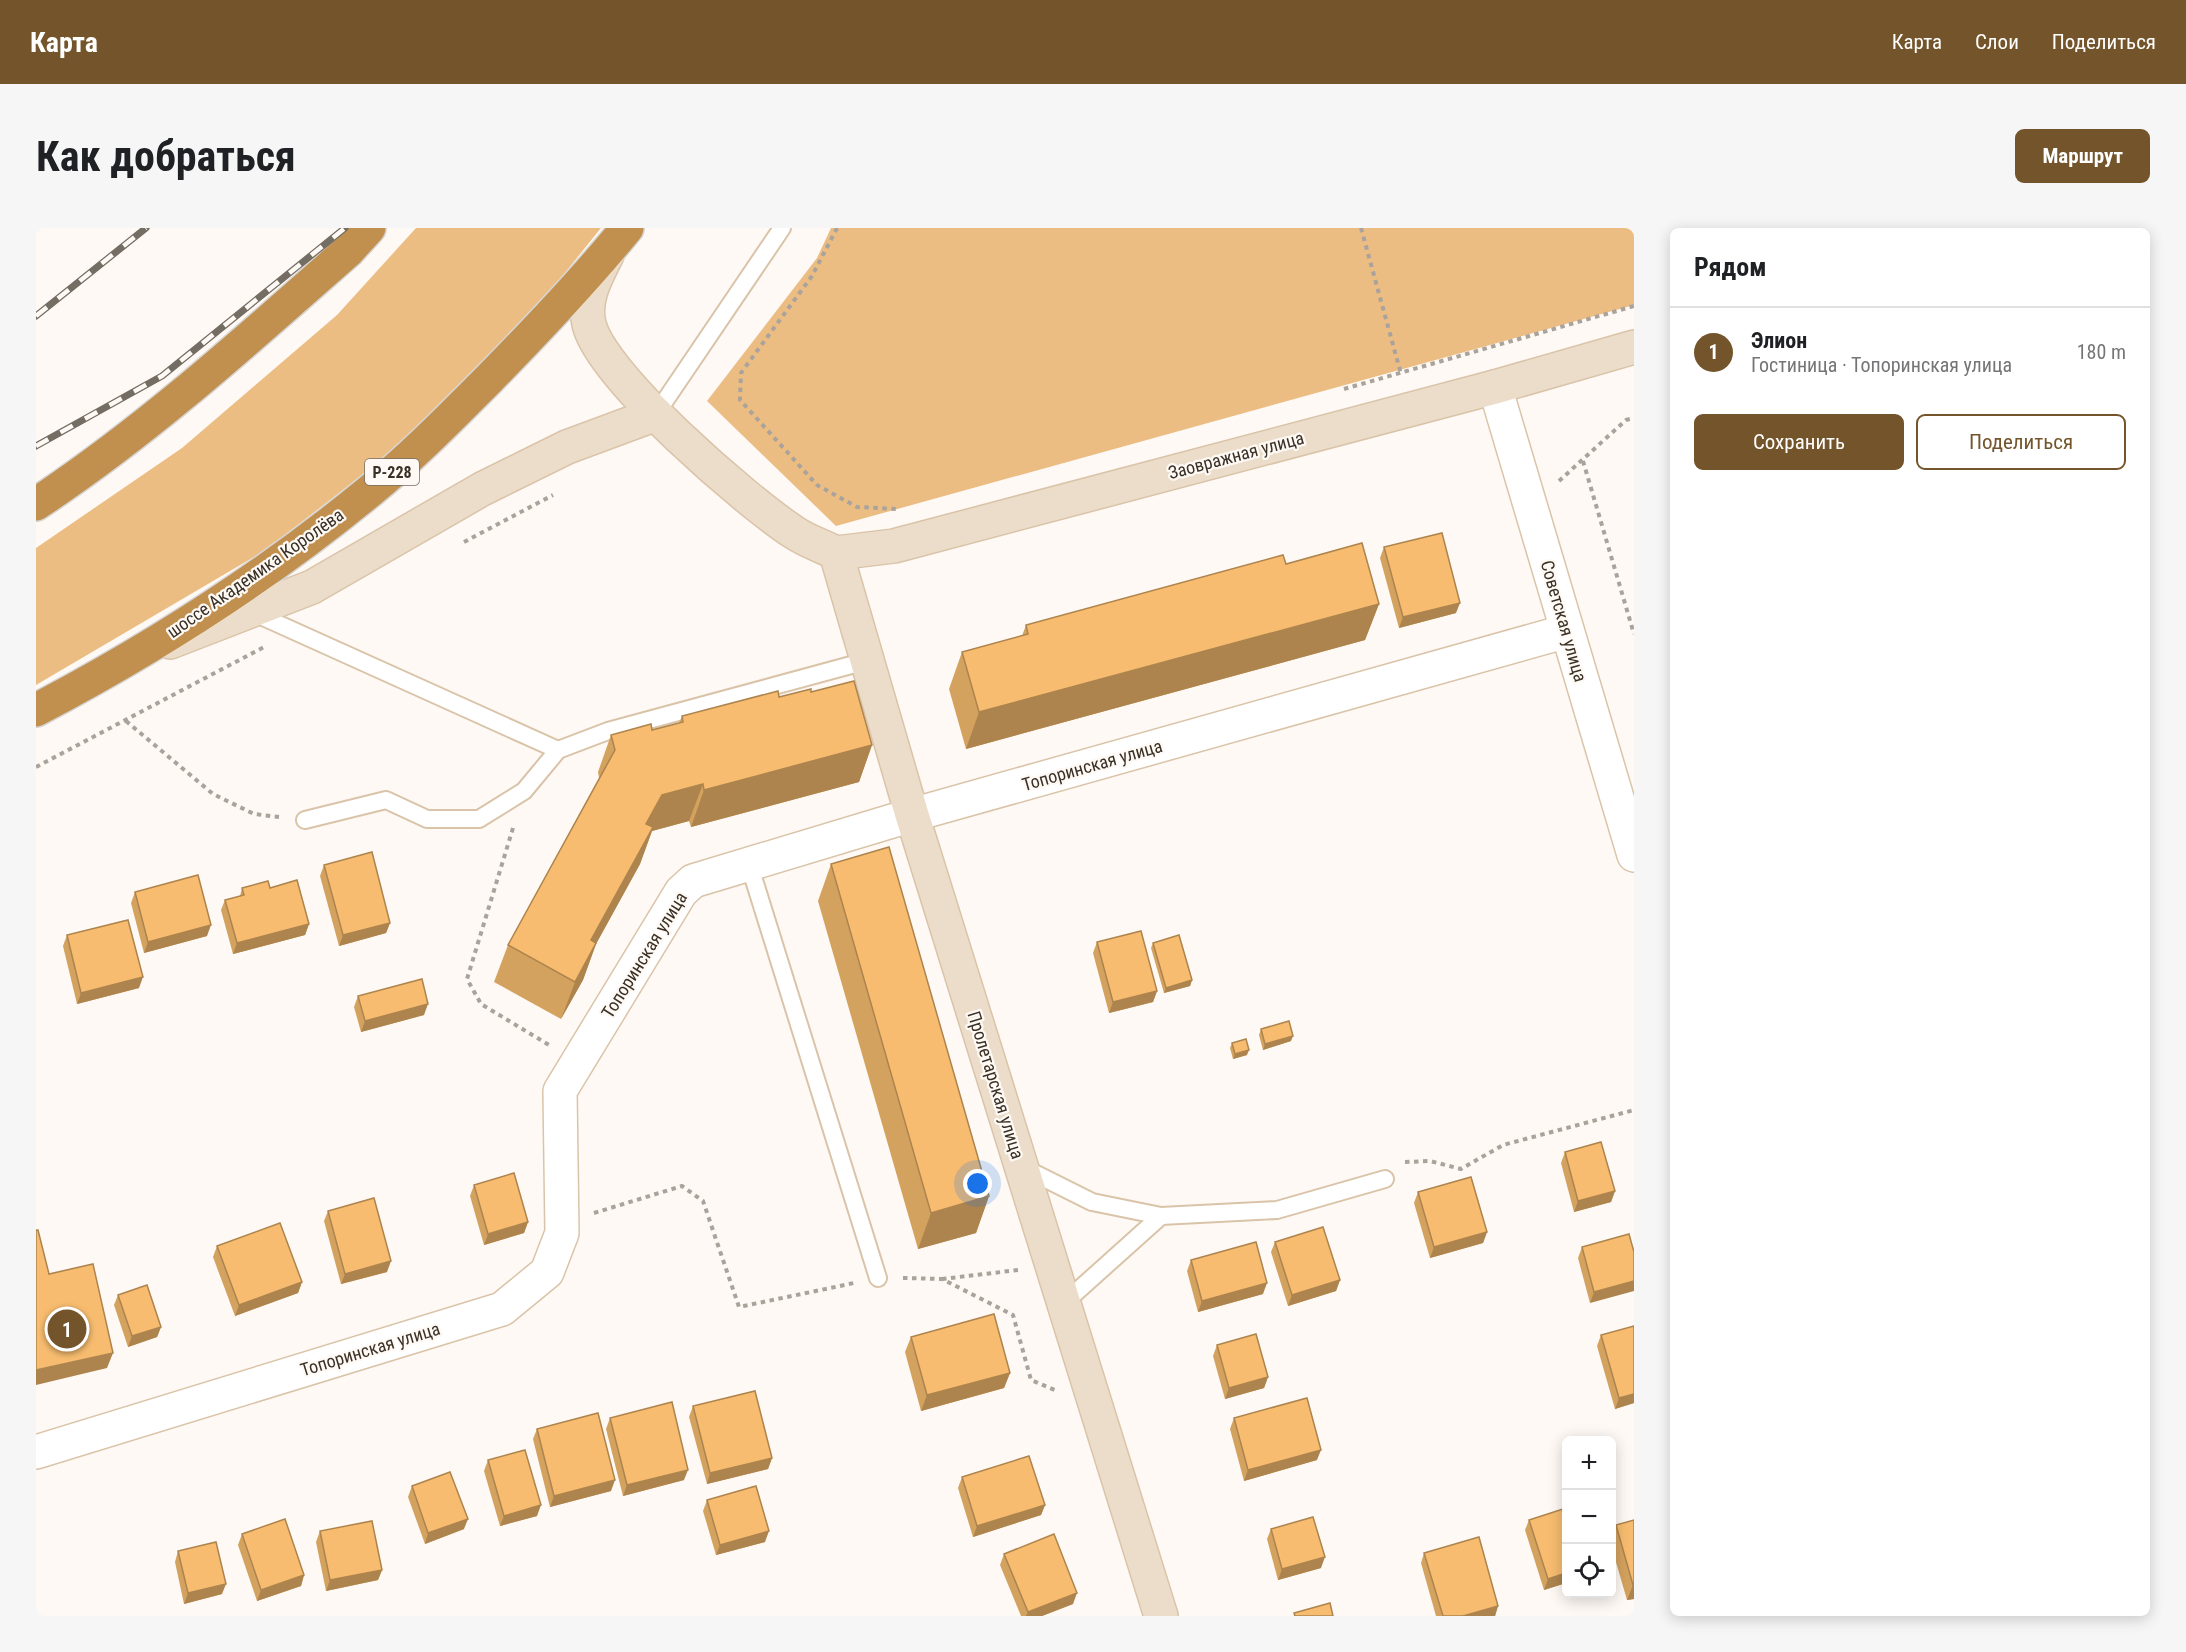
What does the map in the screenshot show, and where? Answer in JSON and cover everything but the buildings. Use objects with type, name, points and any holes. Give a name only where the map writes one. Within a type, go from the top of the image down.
[{"type":"highway","points":[[36,504],[75,478],[192,388],[348,251],[369,228]]},
{"type":"highway","name":"шоссе Академика Королёва","points":[[36,710],[138,654],[285,557],[371,490],[448,420],[524,343],[619,238]]},
{"type":"main road","points":[[619,238],[592,286],[588,303],[588,323],[596,345],[612,368],[656,414],[756,504],[796,534],[836,553]]},
{"type":"main road","name":"Заовражная улица","points":[[836,553],[894,546],[1496,387],[1634,347]]},
{"type":"main road","points":[[138,654],[312,587],[482,489],[567,447],[656,414]]},
{"type":"main road","name":"Пролетарская улица","points":[[836,553],[912,815],[1161,1616]]},
{"type":"street","name":"Советская улица","points":[[1496,387],[1634,855]]},
{"type":"street","name":"Топоринская улица","points":[[36,1452],[502,1309],[547,1272],[562,1233],[560,1091],[681,892],[693,881],[912,815],[1567,631]]},
{"type":"lane","points":[[656,414],[782,228]]},
{"type":"lane","points":[[252,612],[558,750]]},
{"type":"lane","points":[[305,820],[386,801],[427,819],[479,819],[524,791],[558,750],[608,731],[866,661]]},
{"type":"lane","points":[[749,864],[878,1278]]},
{"type":"lane","points":[[1022,1167],[1092,1202],[1161,1216],[1277,1210],[1385,1179]]},
{"type":"lane","points":[[1064,1303],[1161,1216]]},
{"type":"path","points":[[837,228],[812,276],[741,373],[740,400],[817,485],[857,507],[899,509]]},
{"type":"path","points":[[1361,228],[1401,374]]},
{"type":"path","points":[[1333,392],[1634,306]]},
{"type":"path","points":[[1530,504],[1583,461],[1626,420],[1634,418]]},
{"type":"path","points":[[1583,461],[1634,634]]},
{"type":"path","points":[[126,721],[213,794],[254,814],[305,820]]},
{"type":"path","points":[[524,791],[467,979],[481,1004],[578,1062]]},
{"type":"path","points":[[1385,1179],[1398,1163],[1430,1161],[1461,1169],[1503,1145],[1634,1110]]},
{"type":"path","points":[[562,1222],[681,1186],[703,1201],[740,1307],[878,1278],[941,1280],[1052,1266]]},
{"type":"path","points":[[941,1280],[1013,1315],[1031,1380],[1096,1407]]},
{"type":"shaded area","points":[[416,228],[601,228],[523,325],[405,442],[264,551],[36,685],[36,548],[182,448],[337,315]]},
{"type":"shaded area","points":[[831,228],[1634,228],[1634,305],[836,526],[707,401],[817,258]]},
{"type":"railway","points":[[36,316],[146,228]]},
{"type":"railway","points":[[36,446],[162,376],[345,228]]},
{"type":"place","name":"Элион","points":[[67,1329]]}]
